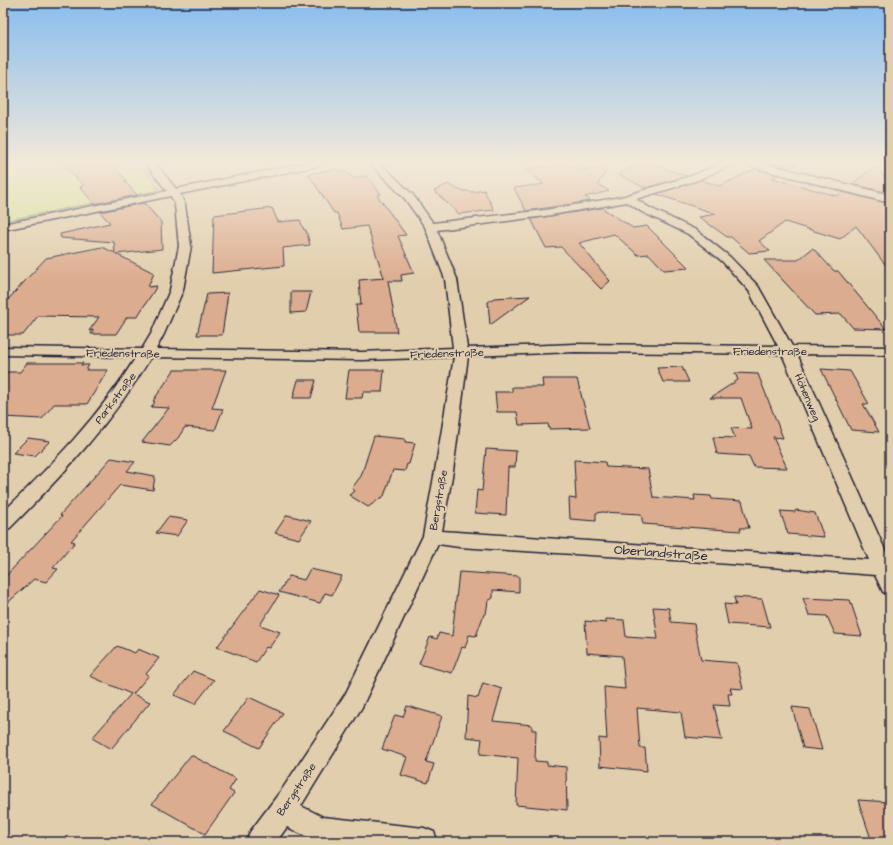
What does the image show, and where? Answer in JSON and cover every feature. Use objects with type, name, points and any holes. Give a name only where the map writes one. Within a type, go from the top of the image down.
[{"type":"street","points":[[3,227],[126,202]]},
{"type":"street","name":"Parkstraße","points":[[3,523],[67,459],[104,414],[148,353],[163,325],[172,302],[183,261],[185,230],[179,202]]},
{"type":"street","name":"Bergstraße","points":[[260,842],[282,811],[354,700],[432,536],[459,378],[461,352],[451,279],[444,258],[430,226],[413,202]]},
{"type":"street","points":[[430,226],[537,214],[603,202]]},
{"type":"street","name":"Höhenweg","points":[[635,202],[646,210],[692,232],[726,259],[754,289],[788,351],[886,568],[890,586]]},
{"type":"street","name":"Friedenstraße","points":[[3,351],[362,356],[575,348],[890,351]]},
{"type":"street","name":"Oberlandstraße","points":[[432,536],[459,540],[886,568]]},
{"type":"street","points":[[282,811],[321,830],[424,842]]},
{"type":"green space","points":[[3,202],[96,202],[3,221]]},
{"type":"building","points":[[327,202],[382,202],[406,235],[398,236],[414,273],[401,275],[402,281],[388,281],[397,332],[359,332],[356,305],[361,305],[359,280],[384,278],[367,226],[343,229],[337,213],[334,213]]},
{"type":"building","points":[[446,202],[490,202],[494,210],[459,214]]},
{"type":"building","points":[[522,202],[582,202],[526,211]]},
{"type":"building","points":[[681,202],[884,202],[890,204],[890,271],[856,226],[840,239],[785,222],[759,241],[770,251],[749,253],[731,237],[727,237],[699,217],[716,214]]},
{"type":"building","points":[[144,203],[161,222],[162,249],[116,254],[154,273],[148,287],[157,286],[137,317],[127,317],[116,334],[91,334],[93,330],[89,331],[99,317],[38,316],[23,335],[3,335],[3,305],[46,258],[102,247],[115,253],[114,242],[61,238],[60,234],[110,223],[100,212]]},
{"type":"building","points":[[272,208],[278,222],[300,220],[304,230],[306,230],[310,245],[283,248],[284,266],[212,273],[214,215]]},
{"type":"building","points":[[602,208],[633,228],[647,226],[689,268],[664,270],[649,254],[638,255],[614,234],[579,243],[610,281],[601,289],[561,247],[546,248],[531,219]]},
{"type":"building","points":[[813,248],[834,271],[838,271],[886,329],[853,328],[841,314],[815,315],[764,260],[798,260]]},
{"type":"building","points":[[291,292],[311,292],[306,312],[291,313]]},
{"type":"building","points":[[228,293],[222,335],[197,335],[207,294]]},
{"type":"building","points":[[530,296],[490,325],[488,302],[494,298]]},
{"type":"building","points":[[27,363],[83,363],[81,365],[89,365],[86,370],[108,370],[87,404],[54,404],[42,419],[3,417],[3,372],[20,372]]},
{"type":"building","points":[[682,367],[689,382],[663,382],[657,368]]},
{"type":"building","points":[[821,369],[850,371],[869,404],[863,404],[879,432],[851,430]]},
{"type":"building","points":[[174,370],[226,370],[212,408],[223,409],[215,430],[185,427],[178,438],[170,446],[142,442],[169,408],[151,407],[155,402],[153,401]]},
{"type":"building","points":[[349,370],[384,370],[382,392],[363,392],[362,398],[345,398]]},
{"type":"building","points":[[735,373],[758,374],[783,438],[773,437],[787,468],[754,467],[749,456],[717,454],[713,437],[735,438],[731,428],[752,429],[741,398],[710,398],[738,380]]},
{"type":"building","points":[[542,379],[577,379],[590,428],[549,429],[548,424],[519,425],[517,412],[497,412],[495,392],[512,392],[512,387],[543,387]]},
{"type":"building","points":[[298,380],[316,380],[311,398],[293,398]]},
{"type":"building","points":[[374,436],[405,439],[405,442],[415,443],[409,464],[407,464],[405,471],[393,470],[384,496],[368,507],[349,495],[355,491],[352,488],[361,476]]},
{"type":"building","points":[[28,438],[50,441],[35,456],[13,453]]},
{"type":"building","points":[[486,449],[516,451],[515,467],[508,467],[506,515],[475,513],[477,490],[482,491]]},
{"type":"building","points":[[111,458],[135,462],[127,471],[155,476],[153,490],[120,485],[71,541],[75,542],[53,568],[58,569],[46,582],[34,579],[3,607],[3,579],[62,516],[60,515]]},
{"type":"building","points":[[574,460],[605,462],[606,467],[648,469],[653,497],[695,500],[694,495],[711,496],[712,499],[742,501],[749,528],[740,528],[741,531],[643,524],[641,514],[602,512],[596,513],[596,521],[570,519],[569,498],[576,499]]},
{"type":"building","points":[[796,510],[815,513],[824,537],[788,534],[780,511],[795,512]]},
{"type":"building","points":[[287,515],[311,521],[299,539],[275,533]]},
{"type":"building","points":[[168,517],[188,520],[177,536],[156,533]]},
{"type":"building","points":[[310,569],[342,576],[332,595],[325,593],[320,603],[279,592],[289,576],[304,580]]},
{"type":"building","points":[[459,572],[519,576],[519,592],[493,590],[493,598],[488,601],[486,614],[484,614],[476,636],[469,635],[465,648],[462,647],[452,673],[419,664],[430,637],[437,639],[439,633],[452,636]]},
{"type":"building","points":[[260,589],[279,595],[260,625],[280,632],[269,648],[266,647],[256,662],[217,647]]},
{"type":"building","points":[[734,597],[762,599],[770,627],[728,624],[724,604],[736,605]]},
{"type":"building","points":[[803,598],[850,600],[862,636],[835,634],[827,616],[809,615]]},
{"type":"building","points":[[653,607],[669,608],[671,622],[694,624],[701,660],[737,663],[743,689],[730,688],[732,694],[728,694],[730,706],[714,705],[722,740],[685,737],[681,712],[637,708],[640,748],[645,748],[647,771],[600,766],[599,738],[607,739],[604,687],[625,689],[622,656],[587,653],[585,621],[606,623],[606,619],[624,620],[626,637],[658,639]]},
{"type":"building","points":[[117,646],[135,653],[138,649],[159,658],[146,674],[149,675],[133,694],[150,702],[111,749],[92,738],[131,694],[90,676]]},
{"type":"building","points":[[193,671],[214,680],[195,704],[174,695]]},
{"type":"building","points":[[483,683],[502,689],[493,721],[532,725],[532,730],[536,730],[535,761],[547,762],[547,765],[566,767],[567,810],[516,805],[518,758],[480,754],[482,739],[466,737],[468,696],[478,698]]},
{"type":"building","points":[[249,697],[283,713],[259,748],[224,731]]},
{"type":"building","points":[[407,706],[442,716],[426,762],[434,764],[428,783],[401,775],[407,757],[382,749],[395,715],[403,717]]},
{"type":"building","points":[[792,707],[810,709],[822,750],[803,748]]},
{"type":"building","points":[[191,755],[236,779],[229,790],[234,793],[205,834],[152,804]]},
{"type":"building","points":[[858,800],[890,802],[890,842],[872,842]]}]
